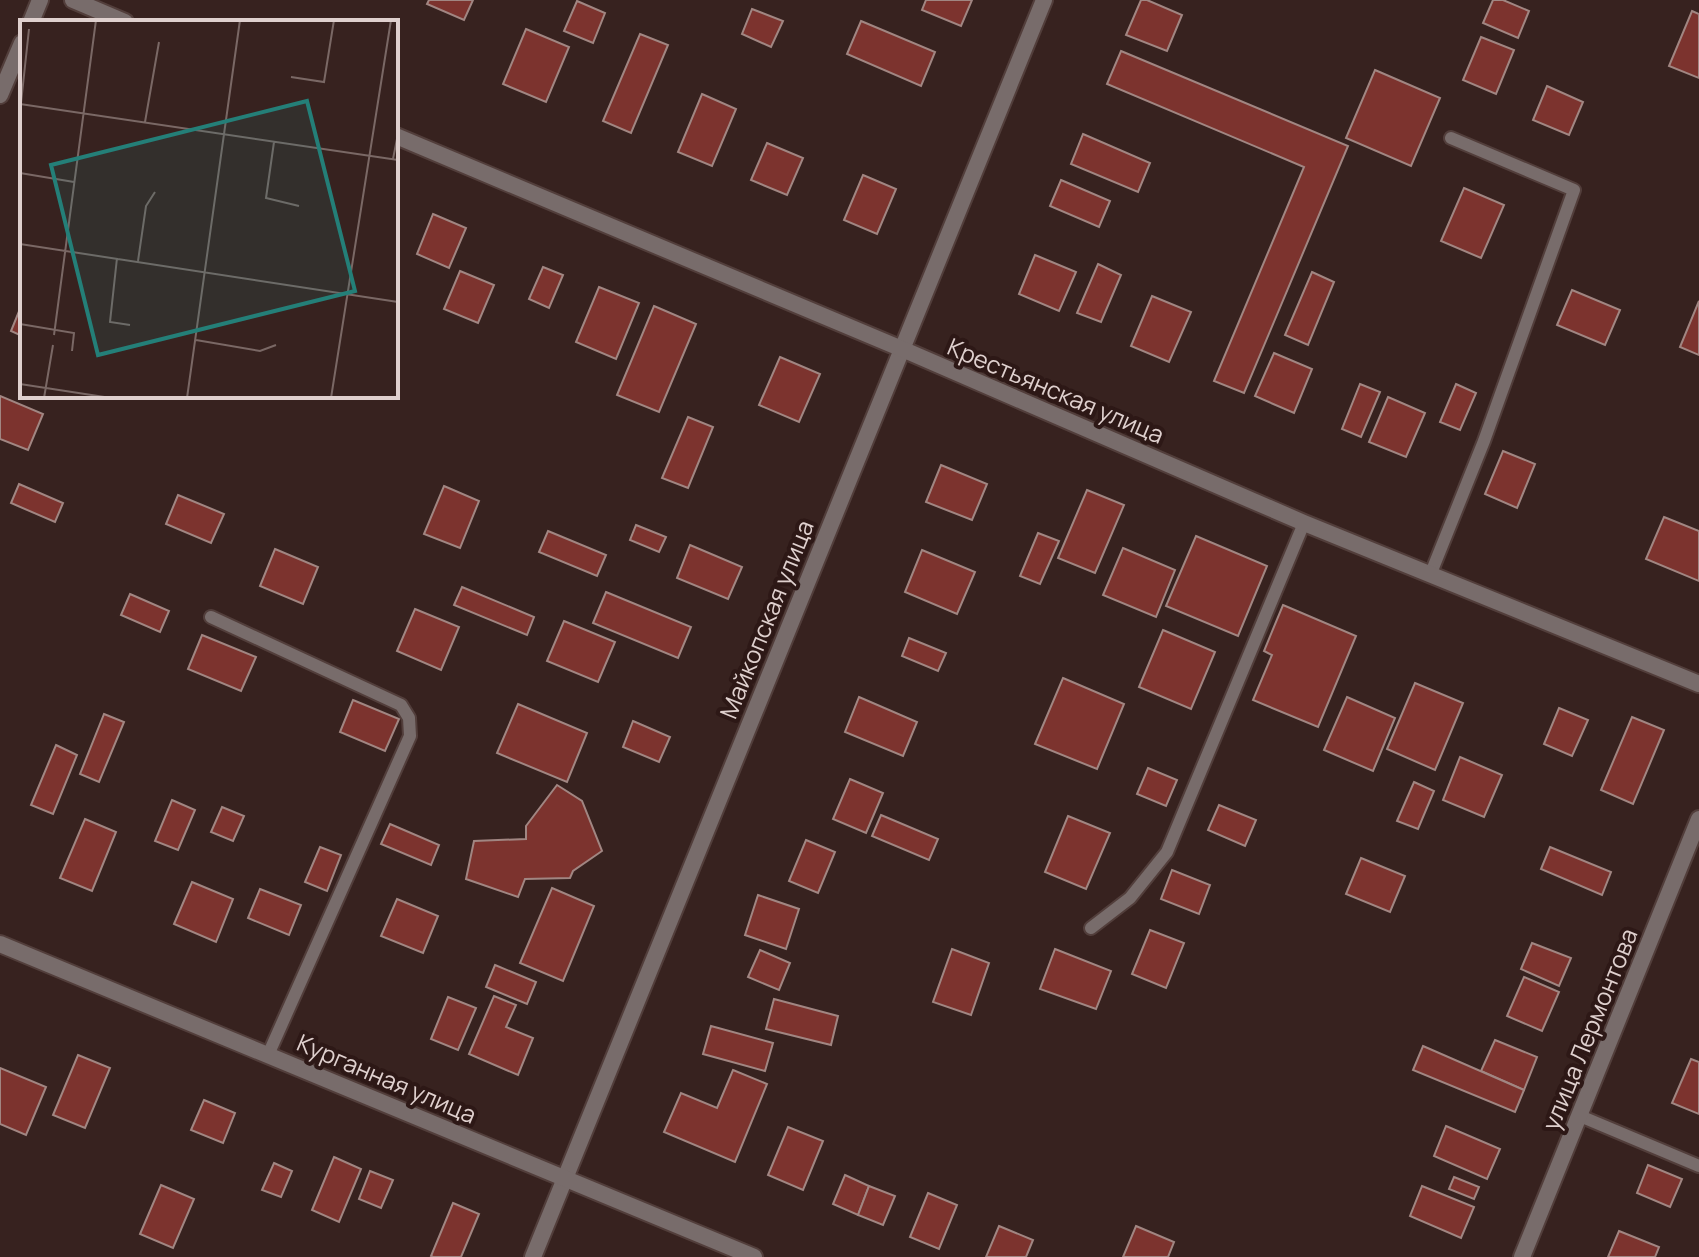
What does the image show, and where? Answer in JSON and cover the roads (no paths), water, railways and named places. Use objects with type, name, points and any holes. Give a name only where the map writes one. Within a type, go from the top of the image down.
[{"type":"street","points":[[32,20],[40,0]]},
{"type":"street","points":[[73,0],[120,20]]},
{"type":"street","name":"Майкопская улица","points":[[533,1257],[1044,0]]},
{"type":"street","points":[[0,95],[20,48]]},
{"type":"street","name":"Крестьянская улица","points":[[398,137],[902,349],[1304,523],[1699,684]]},
{"type":"street","name":"улица Лермонтова","points":[[1522,1257],[1699,819]]},
{"type":"street","name":"Курганная улица","points":[[0,944],[754,1257]]},
{"type":"lane","points":[[1431,573],[1484,441],[1574,190],[1451,138]]},
{"type":"lane","points":[[1091,928],[1130,898],[1167,852],[1304,523]]},
{"type":"lane","points":[[211,617],[401,705],[409,718],[410,736],[268,1055]]},
{"type":"lane","points":[[1580,1116],[1699,1166]]}]
